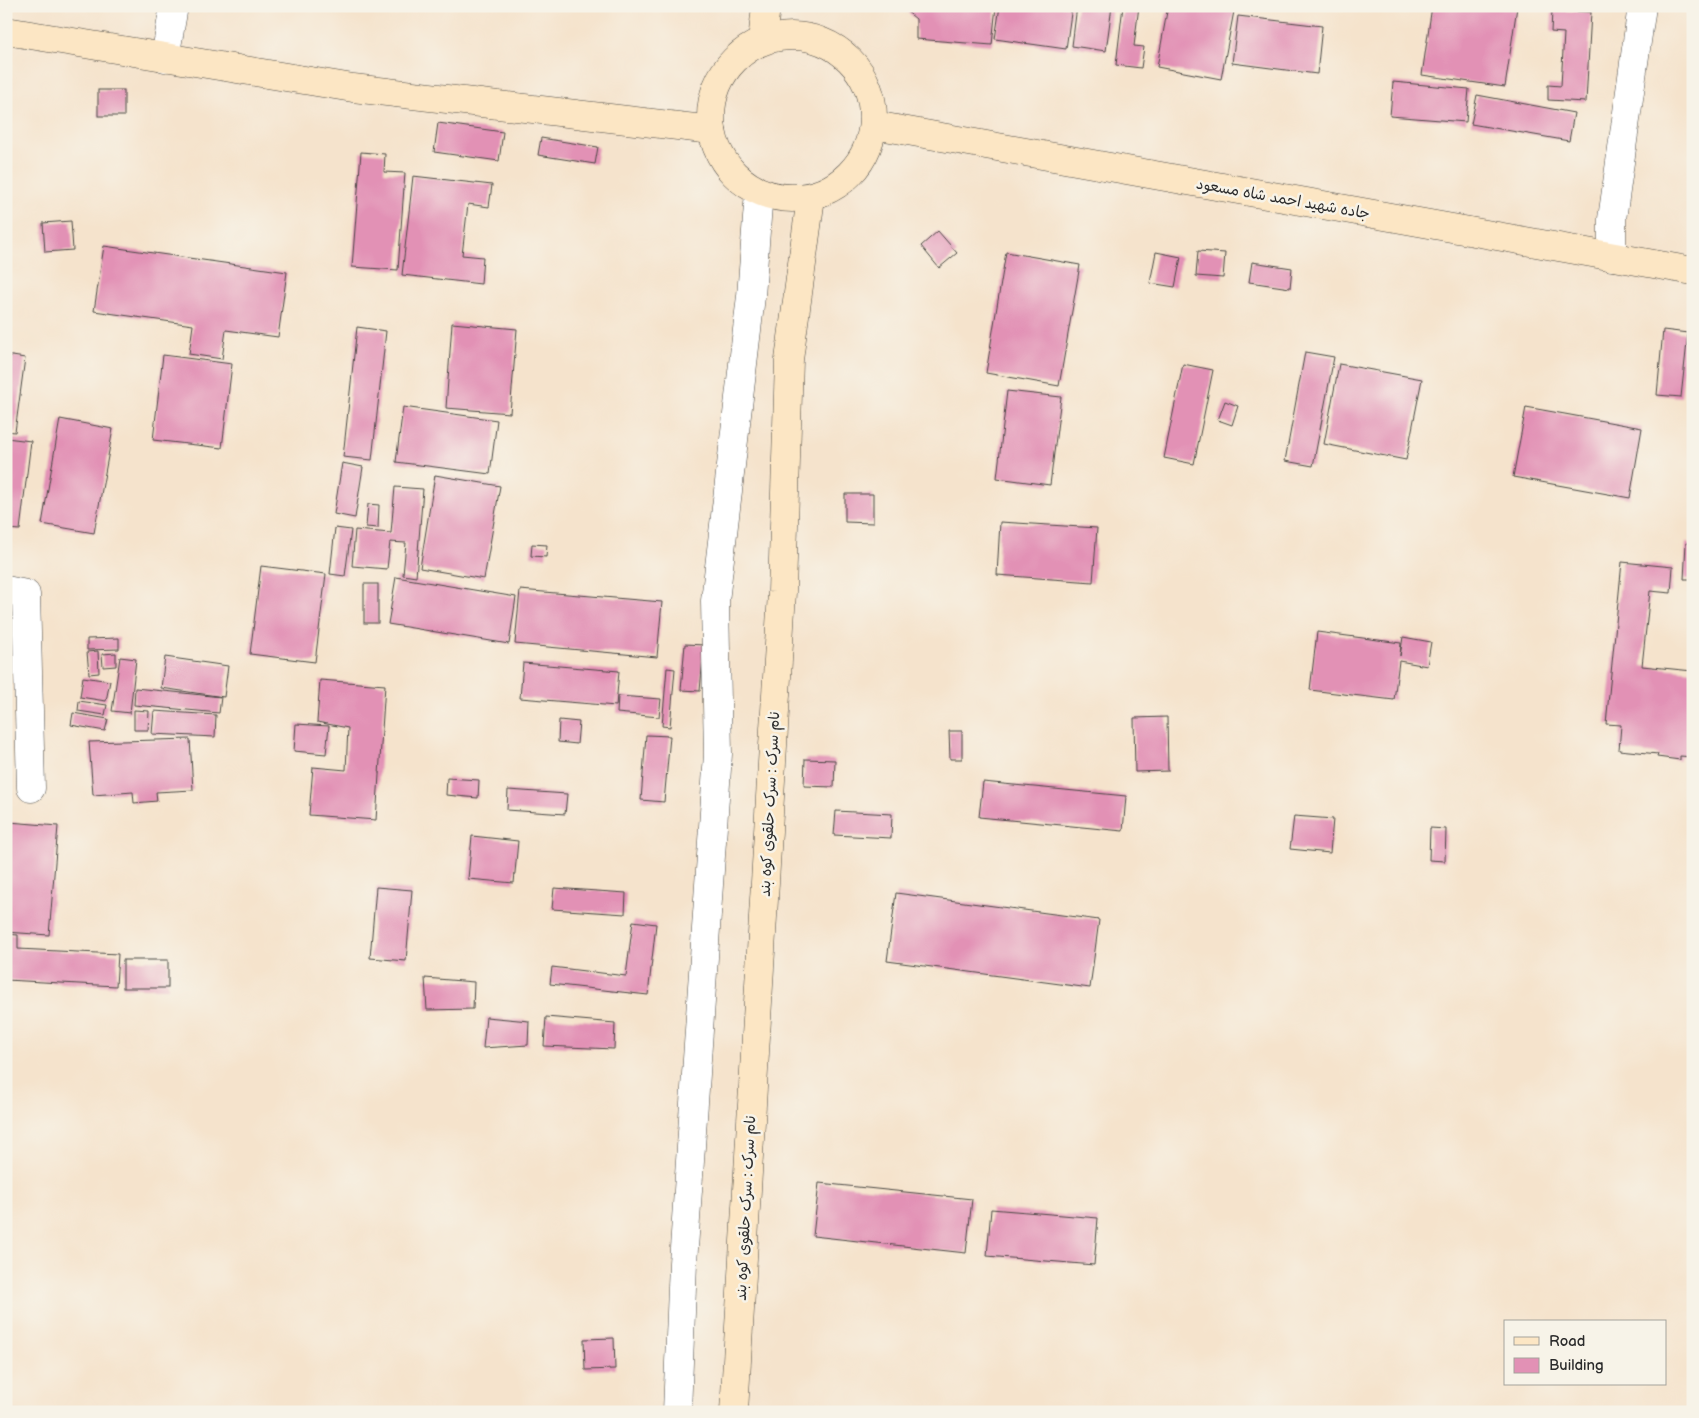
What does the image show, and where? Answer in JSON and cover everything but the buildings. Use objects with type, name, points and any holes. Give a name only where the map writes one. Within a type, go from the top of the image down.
[{"type":"main road","points":[[762,41],[766,6]]},
{"type":"main road","points":[[6,32],[353,88],[712,130]]},
{"type":"main road","points":[[789,34],[816,38],[841,50],[859,69],[871,93],[874,125],[856,169],[836,187],[811,197],[785,199],[759,192],[737,177],[720,156],[712,130],[712,102],[721,76],[738,55],[762,41],[789,34]]},
{"type":"main road","name":"جاده شهيد احمد شاه مسعود","points":[[874,125],[1693,270]]},
{"type":"main road","name":"نام سرک : سرک حلقوی کوه بند","points":[[734,1412],[782,592],[789,360],[811,197]]},
{"type":"street","points":[[165,58],[174,6]]},
{"type":"street","points":[[1612,257],[1612,219],[1642,6]]},
{"type":"street","points":[[677,1412],[683,1263],[718,754],[715,601],[751,296],[759,192]]},
{"type":"street","points":[[6,590],[26,594],[31,788]]}]
